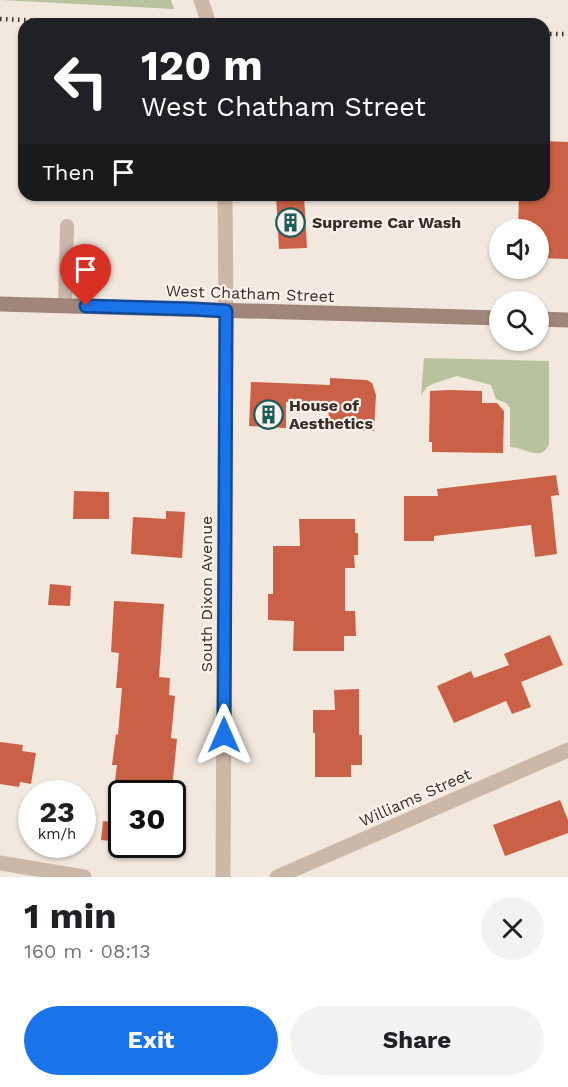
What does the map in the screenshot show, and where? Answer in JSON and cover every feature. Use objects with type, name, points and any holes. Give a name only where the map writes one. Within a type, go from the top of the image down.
[{"type":"main road","name":"West Chatham Street","points":[[0,304],[489,318]]},
{"type":"main road","points":[[549,319],[568,320]]},
{"type":"street","points":[[201,0],[207,18]]},
{"type":"street","name":"South Dixon Avenue","points":[[223,877],[225,201]]},
{"type":"street","name":"Williams Street","points":[[277,877],[568,750]]},
{"type":"street","points":[[0,863],[84,877]]},
{"type":"lane","points":[[65,305],[67,226]]},
{"type":"green space","points":[[1,0],[171,0],[174,9]]},
{"type":"green space","points":[[424,358],[549,361],[549,444],[546,450],[532,453],[510,447],[510,408],[506,403],[496,399],[491,385],[457,376],[432,384],[421,395]]},
{"type":"building","points":[[550,141],[568,142],[568,259],[549,258],[549,219],[518,219],[519,201],[550,201]]},
{"type":"building","name":"Supreme Car Wash","points":[[276,201],[304,201],[307,248],[279,249]]},
{"type":"building","points":[[330,378],[367,380],[372,383],[376,395],[374,431],[328,429],[329,404],[286,402],[286,428],[249,426],[251,382],[330,385]]},
{"type":"building","points":[[430,391],[482,391],[482,403],[497,403],[504,411],[503,453],[432,452],[432,442],[429,442]]},
{"type":"building","points":[[556,475],[559,495],[551,496],[557,554],[535,557],[531,525],[434,536],[434,541],[404,541],[404,496],[438,496],[437,489]]},
{"type":"building","points":[[74,491],[109,492],[109,519],[73,519]]},
{"type":"building","points":[[166,511],[185,512],[182,558],[131,554],[133,517],[166,519]]},
{"type":"building","points":[[299,519],[355,519],[355,533],[358,533],[358,555],[354,555],[355,568],[345,568],[345,611],[355,611],[356,636],[344,636],[344,651],[293,651],[294,621],[268,620],[268,594],[273,594],[273,546],[300,546]]},
{"type":"building","points":[[50,584],[71,586],[70,606],[48,605]]},
{"type":"building","points":[[114,601],[164,604],[159,677],[170,678],[169,695],[175,696],[171,738],[177,739],[173,780],[115,780],[117,765],[112,765],[116,734],[118,735],[122,688],[116,688],[119,653],[111,652]]},
{"type":"building","points":[[550,635],[563,665],[521,682],[531,707],[512,714],[506,701],[454,723],[437,686],[471,671],[474,678],[509,665],[504,654]]},
{"type":"building","points":[[359,689],[359,735],[362,735],[362,765],[351,765],[351,777],[315,777],[313,710],[335,710],[334,690]]},
{"type":"building","points":[[0,742],[23,745],[22,751],[36,753],[32,780],[18,780],[18,787],[0,784]]},
{"type":"building","points":[[560,800],[568,820],[568,833],[505,856],[493,825]]},
{"type":"building","points":[[103,821],[108,822],[108,841],[101,840]]},
{"type":"railway","points":[[0,19],[18,20]]},
{"type":"railway","points":[[550,34],[568,34]]},
{"type":"place","name":"Supreme Car Wash","points":[[291,222]]},
{"type":"place","name":"House of Aesthetics","points":[[268,414]]},
{"type":"route","points":[[86,306],[226,311],[224,735]]}]
